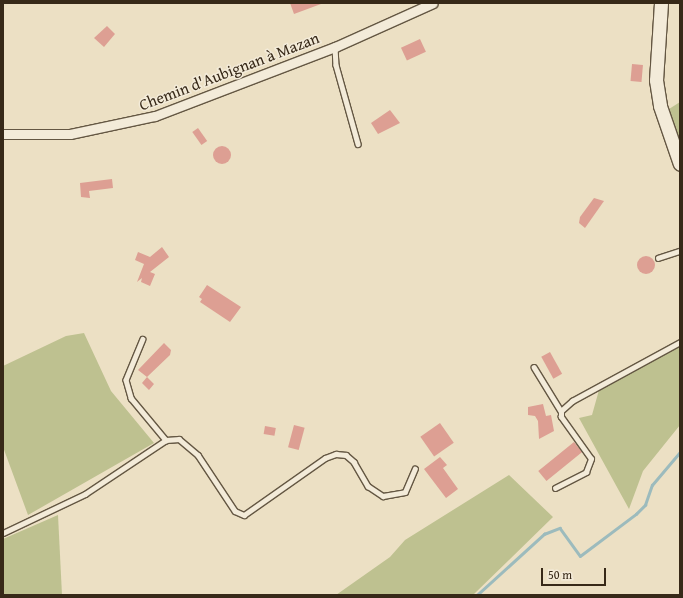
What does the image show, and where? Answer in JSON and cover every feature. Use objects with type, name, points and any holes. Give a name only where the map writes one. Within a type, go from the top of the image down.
[{"type":"main road","points":[[661,3],[656,80],[660,106],[680,164]]},
{"type":"street","name":"Chemin d'Aubignan à Mazan","points":[[3,134],[70,134],[122,125],[187,106],[335,47],[433,3]]},
{"type":"lane","points":[[335,47],[336,65],[358,144]]},
{"type":"lane","points":[[658,258],[680,251]]},
{"type":"lane","points":[[143,339],[126,380],[131,398],[166,440]]},
{"type":"lane","points":[[561,411],[572,401],[680,342]]},
{"type":"lane","points":[[534,367],[561,411],[561,417],[591,459],[586,472],[554,488]]},
{"type":"lane","points":[[3,534],[85,494],[166,440],[179,439],[198,455],[235,511],[244,515],[325,458],[336,454],[346,455],[354,462],[368,486],[383,496],[405,492],[415,469]]},
{"type":"green space","points":[[680,102],[680,150],[669,109]]},
{"type":"green space","points":[[84,333],[111,391],[154,443],[28,515],[3,447],[3,366],[66,336]]},
{"type":"green space","points":[[680,345],[680,425],[643,471],[629,509],[579,418],[592,415],[599,390]]},
{"type":"green space","points":[[509,475],[553,517],[473,595],[336,595],[390,557],[405,540]]},
{"type":"green space","points":[[58,515],[62,595],[3,595],[3,539]]},
{"type":"building","points":[[290,3],[321,3],[321,4],[294,14]]},
{"type":"building","points":[[107,26],[115,34],[104,47],[94,38]]},
{"type":"building","points":[[420,39],[426,52],[407,61],[401,48]]},
{"type":"building","points":[[632,64],[643,65],[641,82],[631,81]]},
{"type":"building","points":[[390,110],[400,123],[378,134],[371,123]]},
{"type":"building","points":[[198,128],[207,141],[201,145],[192,132]]},
{"type":"building","points":[[222,146],[228,149],[231,155],[228,161],[222,164],[216,161],[213,155],[216,149]]},
{"type":"building","points":[[112,179],[113,188],[89,191],[90,198],[81,197],[80,183]]},
{"type":"building","points":[[594,198],[604,201],[585,228],[579,223],[580,217]]},
{"type":"building","points":[[162,247],[169,257],[150,272],[155,274],[150,286],[141,282],[142,278],[137,282],[144,264],[135,260],[138,252],[150,257]]},
{"type":"building","points":[[646,256],[652,259],[655,265],[652,271],[646,274],[640,271],[637,265],[640,259]]},
{"type":"building","points":[[207,285],[241,307],[230,322],[200,302],[202,299],[199,297]]},
{"type":"building","points":[[164,343],[171,350],[170,355],[147,377],[138,370]]},
{"type":"building","points":[[550,352],[562,374],[553,379],[541,357]]},
{"type":"building","points":[[147,377],[154,384],[149,390],[142,383]]},
{"type":"building","points":[[543,404],[546,416],[551,415],[554,431],[539,439],[538,421],[535,416],[528,415],[528,407]]},
{"type":"building","points":[[440,423],[454,443],[434,456],[420,437]]},
{"type":"building","points":[[294,425],[305,428],[299,450],[288,447]]},
{"type":"building","points":[[265,426],[276,428],[274,436],[264,434]]},
{"type":"building","points":[[574,442],[582,452],[546,481],[538,471]]},
{"type":"building","points":[[440,457],[447,465],[443,468],[458,489],[446,498],[424,469]]},
{"type":"waterway","points":[[477,595],[544,534],[560,528],[580,556],[636,514],[645,505],[652,485],[680,452]]}]
